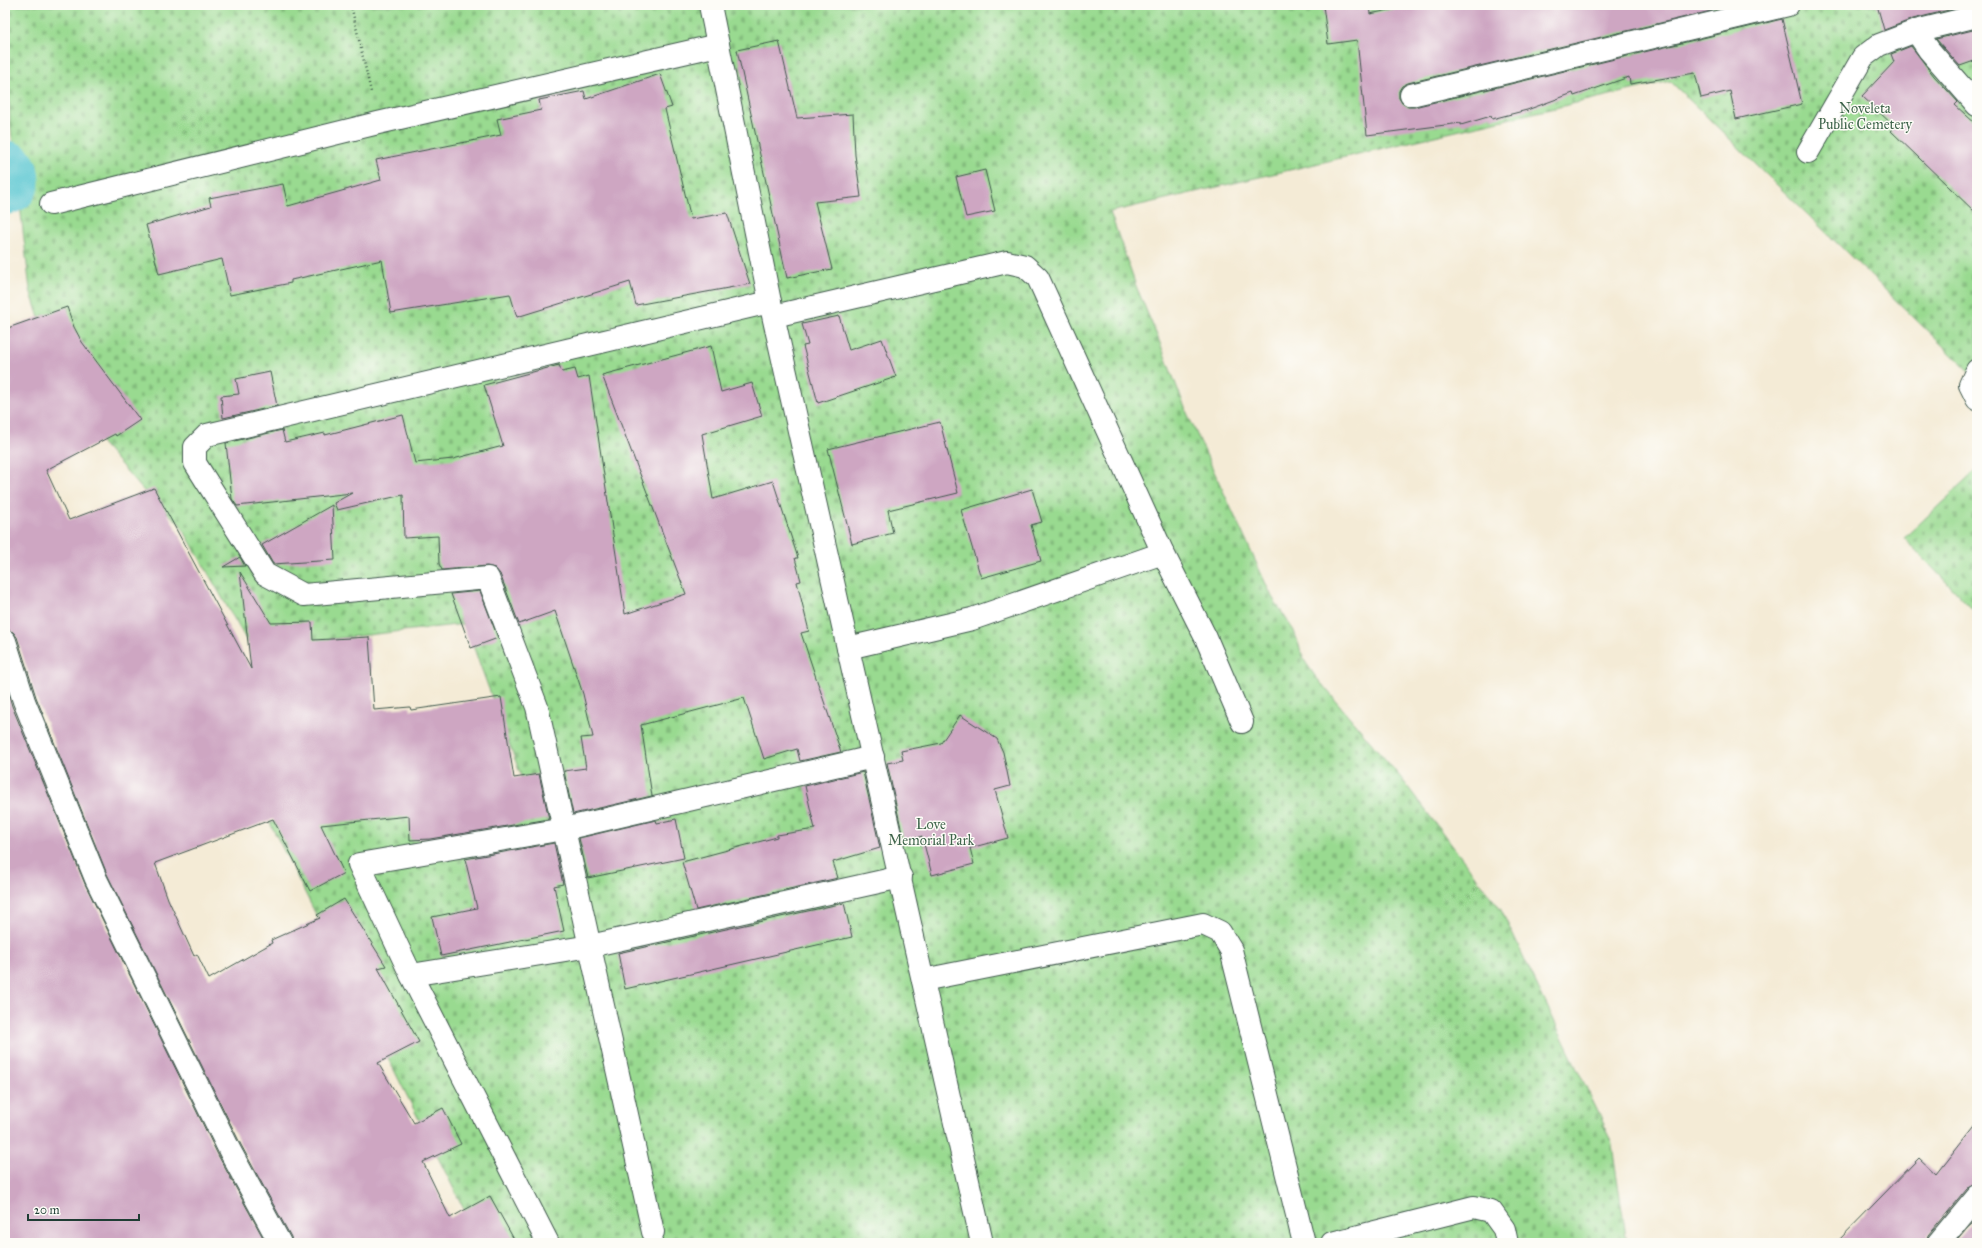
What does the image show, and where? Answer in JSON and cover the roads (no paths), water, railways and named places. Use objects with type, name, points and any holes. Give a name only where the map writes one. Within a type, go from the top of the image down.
[{"type":"street","points":[[710,5],[772,309],[901,876],[982,1243]]},
{"type":"street","points":[[1411,95],[1788,5]]},
{"type":"street","points":[[1808,152],[1862,56],[1879,45],[1916,31],[1977,16]]},
{"type":"street","points":[[1916,31],[1929,50],[1977,106]]},
{"type":"street","points":[[51,204],[378,123],[718,45]]},
{"type":"street","points":[[653,1232],[537,707],[488,578],[304,595],[265,574],[195,463],[195,447],[207,435],[772,309],[1007,262],[1025,266],[1038,278],[1163,553],[1206,638],[1242,722]]},
{"type":"street","points":[[1977,370],[1970,385],[1977,399]]},
{"type":"street","points":[[848,648],[972,619],[1163,553]]},
{"type":"street","points":[[5,641],[24,701],[96,879],[230,1151],[280,1243]]},
{"type":"street","points":[[548,1243],[411,975],[359,864],[564,829],[873,757]]},
{"type":"street","points":[[411,975],[590,946],[901,876]]},
{"type":"street","points":[[923,980],[1203,924],[1220,932],[1232,950],[1304,1243]]},
{"type":"street","points":[[1938,1243],[1977,1196]]},
{"type":"street","points":[[1332,1243],[1474,1207],[1491,1211],[1504,1230],[1507,1243]]},
{"type":"waterway","points":[[5,174],[6,181]]},
{"type":"park label","name":"Noveleta Public Cemetery","points":[[1865,116]]},
{"type":"park label","name":"Love Memorial Park","points":[[931,832]]}]
